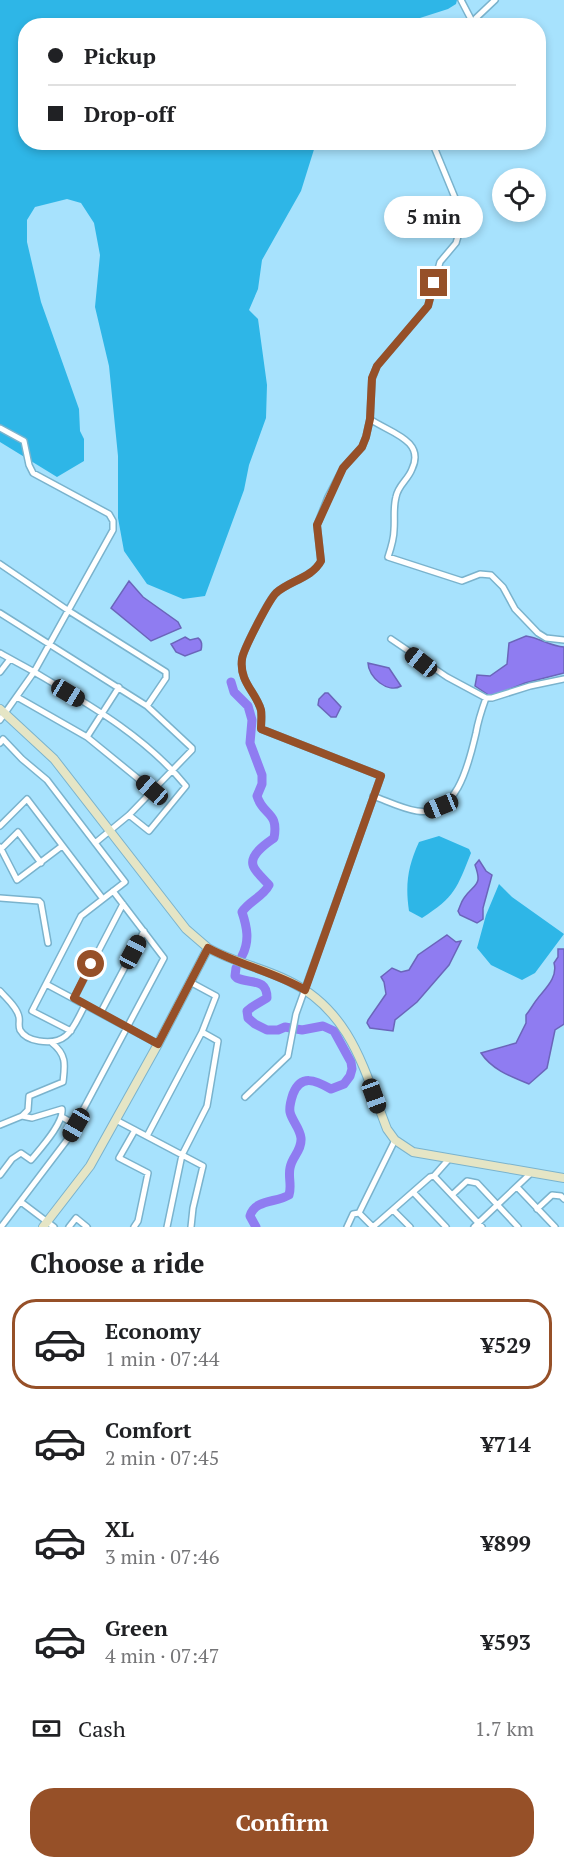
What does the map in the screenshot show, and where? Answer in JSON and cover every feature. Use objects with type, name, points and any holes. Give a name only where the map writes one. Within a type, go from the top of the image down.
[{"type":"street","points":[[460,0],[469,18]]},
{"type":"street","points":[[478,18],[495,0]]},
{"type":"street","points":[[245,1097],[288,1056],[296,1014],[381,776],[261,729],[261,712],[248,689],[242,669],[242,658],[246,646],[275,594],[315,570],[321,561],[317,525],[343,468],[362,447],[369,430],[371,384],[377,366],[428,306],[440,262],[456,243],[459,233],[459,210],[435,150]]},
{"type":"street","points":[[370,419],[382,428],[403,437],[416,453],[413,469],[400,486],[395,499],[393,541],[388,557],[462,580],[480,574],[491,575],[503,587],[515,609],[538,633],[546,638],[564,640]]},
{"type":"street","points":[[0,428],[24,441],[29,465],[37,477],[109,514],[113,521],[113,530],[69,611],[34,672],[17,697],[3,711],[0,720]]},
{"type":"street","points":[[0,564],[166,672],[165,678],[147,706]]},
{"type":"street","points":[[0,613],[147,706],[191,746],[192,750],[173,770],[129,814],[95,843]]},
{"type":"street","points":[[391,639],[447,677],[486,698],[564,679]]},
{"type":"street","points":[[0,653],[102,714],[140,741],[173,770],[186,786],[148,831],[129,814]]},
{"type":"street","points":[[0,672],[10,659]]},
{"type":"street","points":[[87,737],[119,687]]},
{"type":"street","points":[[17,697],[87,737],[152,790]]},
{"type":"street","points":[[374,796],[416,811],[428,811],[449,800],[464,778],[469,765],[486,698]]},
{"type":"street","points":[[3,711],[54,759],[186,929],[208,948],[228,959],[270,972],[305,990],[330,1010],[353,1043],[387,1129],[394,1140],[413,1152],[564,1178]]},
{"type":"street","points":[[0,742],[3,739],[47,780],[125,882],[81,916],[32,1011],[71,1031]]},
{"type":"street","points":[[0,826],[27,799],[103,899]]},
{"type":"street","points":[[41,862],[18,832],[1,848],[18,880],[62,846]]},
{"type":"street","points":[[1,1227],[54,1159],[76,1125],[164,958],[113,891]]},
{"type":"street","points":[[0,898],[39,901],[48,943]]},
{"type":"street","points":[[74,998],[123,904]]},
{"type":"street","points":[[101,1012],[144,931]]},
{"type":"street","points":[[21,1202],[48,1225],[90,1166],[208,948]]},
{"type":"street","points":[[147,1136],[202,1032],[216,996],[190,982]]},
{"type":"street","points":[[46,984],[158,1044]]},
{"type":"street","points":[[0,991],[16,1010],[20,1018],[18,1026],[21,1032],[35,1041],[52,1043],[66,1037],[85,1005]]},
{"type":"street","points":[[167,1227],[182,1155],[207,1106],[218,1041],[202,1032]]},
{"type":"street","points":[[0,1125],[22,1116],[28,1110],[29,1096],[63,1082],[65,1060],[62,1051],[52,1043]]},
{"type":"street","points":[[0,1176],[12,1159],[21,1153],[31,1160],[62,1117],[62,1109],[32,1118],[22,1116]]},
{"type":"street","points":[[62,1117],[76,1125]]},
{"type":"street","points":[[116,1120],[203,1166],[195,1194],[191,1227]]},
{"type":"street","points":[[135,1130],[119,1158],[148,1173],[135,1227]]},
{"type":"street","points":[[359,1213],[394,1140]]},
{"type":"street","points":[[359,1213],[373,1227],[434,1176],[449,1159]]},
{"type":"street","points":[[434,1176],[478,1226],[531,1173]]},
{"type":"street","points":[[452,1195],[467,1181],[477,1183],[518,1227]]},
{"type":"street","points":[[517,1187],[555,1227]]},
{"type":"street","points":[[413,1192],[446,1227]]},
{"type":"street","points":[[537,1209],[552,1195],[561,1196],[564,1199]]},
{"type":"street","points":[[393,1210],[410,1227]]},
{"type":"street","points":[[347,1227],[353,1214],[359,1213]]},
{"type":"street","points":[[69,1227],[76,1218],[87,1227]]},
{"type":"shaded area","points":[[0,0],[457,0],[456,4],[448,9],[420,18],[18,18],[18,150],[314,150],[301,191],[262,260],[258,289],[249,310],[258,319],[267,385],[266,418],[249,465],[244,490],[205,596],[183,599],[147,584],[124,551],[118,518],[118,456],[109,366],[95,307],[100,255],[94,223],[81,203],[67,199],[35,207],[27,220],[27,242],[41,302],[79,409],[80,431],[84,439],[84,461],[57,477],[0,442]]},
{"type":"shaded area","points":[[129,581],[143,597],[178,622],[181,628],[151,641],[111,608]]},
{"type":"shaded area","points":[[526,636],[564,647],[564,673],[525,683],[490,696],[475,686],[477,675],[490,676],[507,664],[509,643]]},
{"type":"shaded area","points":[[185,637],[190,640],[200,639],[201,650],[185,656],[176,652],[171,644]]},
{"type":"shaded area","points":[[368,663],[389,668],[401,686],[390,688],[380,683],[371,674]]},
{"type":"shaded area","points":[[328,693],[341,707],[336,717],[331,717],[318,705],[319,699]]},
{"type":"shaded area","points":[[439,836],[469,849],[471,853],[454,891],[442,904],[422,918],[409,911],[407,892],[410,867],[419,842]]},
{"type":"shaded area","points":[[479,860],[486,871],[492,875],[483,908],[483,919],[477,923],[460,915],[458,911],[463,900],[478,881],[475,865]]},
{"type":"shaded area","points":[[499,884],[512,897],[564,934],[535,973],[522,980],[491,965],[477,948],[486,915]]},
{"type":"shaded area","points":[[447,935],[456,942],[461,941],[449,965],[417,1002],[395,1020],[393,1031],[370,1028],[368,1020],[386,994],[381,977],[392,968],[401,972],[409,970],[418,955]]},
{"type":"shaded area","points":[[558,949],[564,949],[564,1024],[555,1030],[547,1068],[529,1084],[509,1076],[481,1053],[516,1043],[526,1023],[526,1015],[553,978]]},
{"type":"waterway","points":[[231,682],[234,692],[248,706],[252,720],[250,743],[262,775],[262,784],[257,796],[272,818],[275,829],[274,838],[254,857],[255,870],[269,885],[242,912],[247,934],[242,956]]},
{"type":"waterway","points":[[236,968],[237,978],[261,984],[266,992],[267,998],[247,1011],[248,1018],[267,1030],[278,1030],[285,1027],[302,1030],[323,1026],[334,1031],[351,1062],[352,1069],[344,1084],[331,1089],[314,1081],[304,1081],[296,1088],[290,1110],[298,1128],[301,1143],[290,1168],[289,1195],[256,1207],[250,1216],[256,1227]]},
{"type":"route","points":[[91,964],[74,998],[158,1044],[208,948],[228,959],[270,972],[305,990],[381,776],[261,729],[261,712],[248,689],[242,669],[242,658],[246,646],[275,594],[315,570],[321,561],[316,533],[317,525],[343,468],[362,447],[369,430],[372,378],[377,366],[428,306],[434,283]]}]
